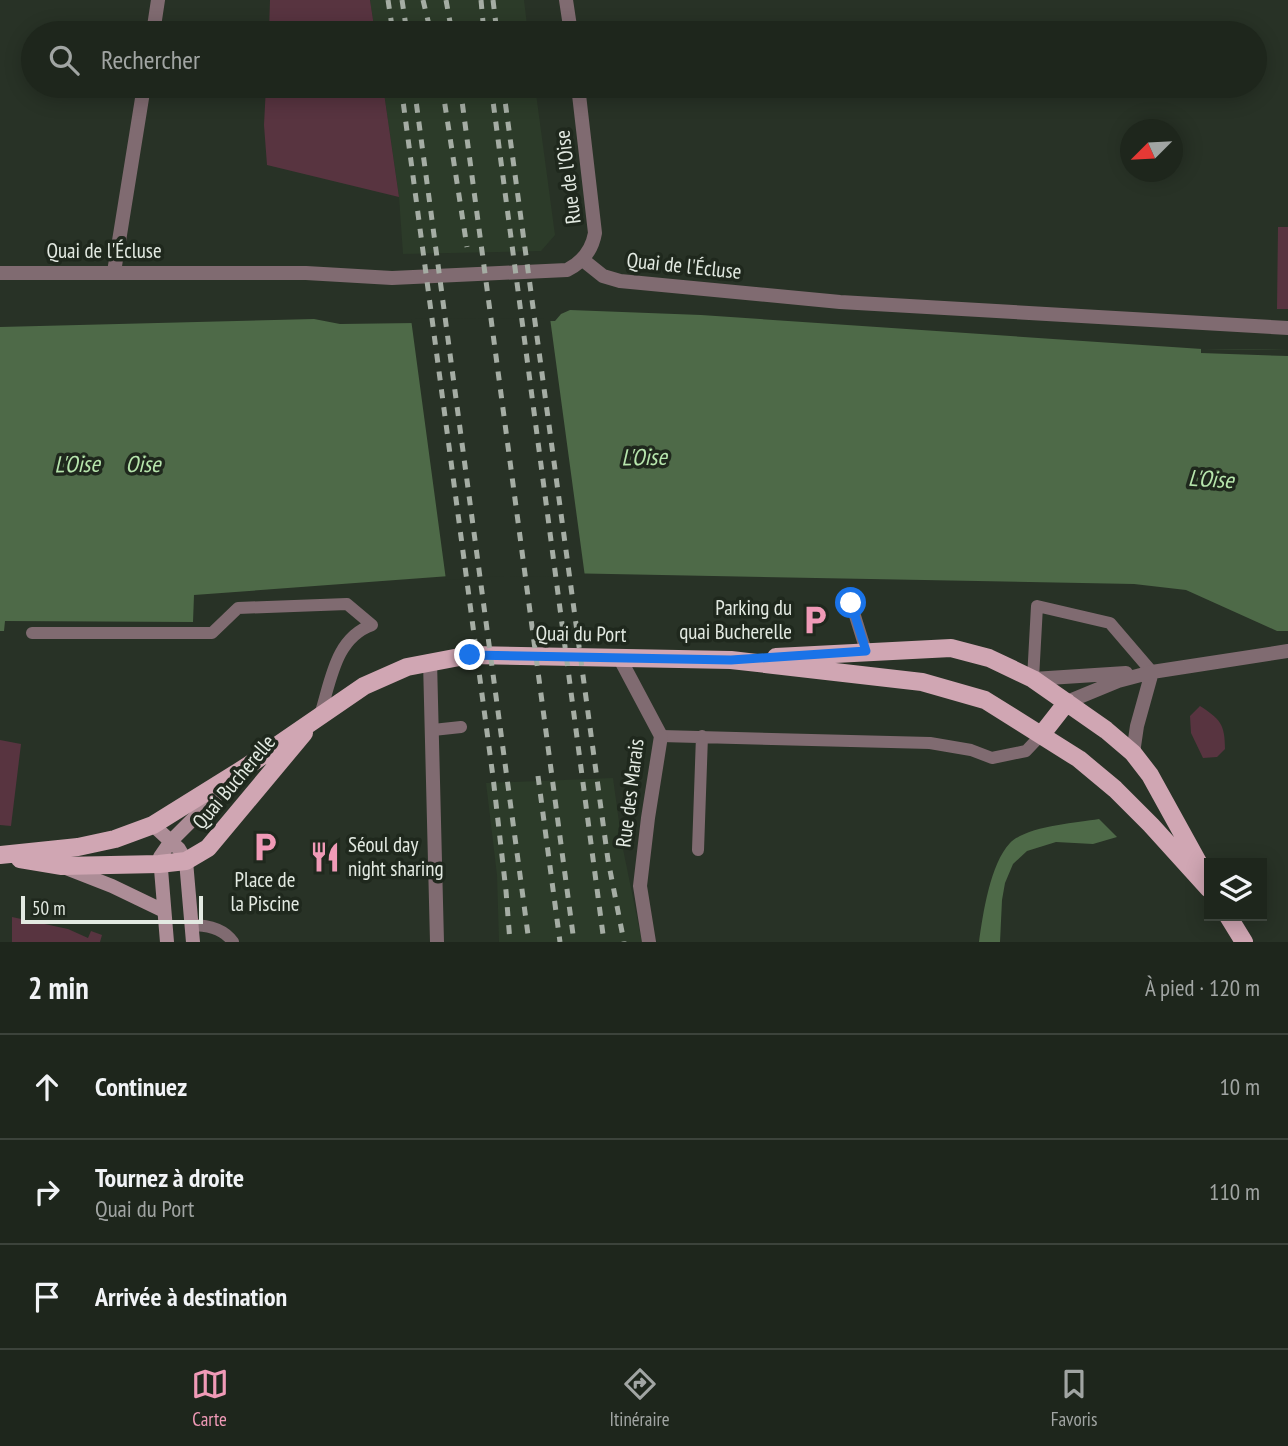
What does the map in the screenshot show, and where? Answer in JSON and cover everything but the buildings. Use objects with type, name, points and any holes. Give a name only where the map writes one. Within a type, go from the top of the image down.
[{"type":"main road","name":"Quai du Port","points":[[731,660],[951,648],[989,658],[1033,679],[1133,753],[1150,775],[1204,875]]},
{"type":"main road","name":"Quai du Port","points":[[430,661],[470,655],[731,660],[922,682],[985,700],[1079,759],[1115,789],[1204,884]]},
{"type":"main road","name":"Quai Bucherelle","points":[[1,855],[78,847],[107,841],[156,823],[387,674],[430,661]]},
{"type":"main road","points":[[1042,734],[1067,702]]},
{"type":"main road","name":"Quai Bucherelle","points":[[173,862],[208,848],[320,715]]},
{"type":"main road","points":[[1,855],[62,866],[173,862]]},
{"type":"main road","points":[[1231,921],[1244,942]]},
{"type":"street","points":[[155,21],[158,0]]},
{"type":"street","points":[[566,0],[569,21]]},
{"type":"street","points":[[114,272],[142,98]]},
{"type":"street","name":"Rue de l'Oise","points":[[580,98],[596,224],[593,241],[583,260]]},
{"type":"street","name":"Quai de l'Écluse","points":[[0,273],[306,273],[392,278],[562,271],[583,260],[603,276],[620,281],[826,301],[1288,328]]},
{"type":"street","points":[[1033,679],[1152,672],[1288,651]]},
{"type":"street","name":"Rue des Marais","points":[[619,657],[661,736],[640,886],[649,942]]},
{"type":"street","points":[[430,661],[437,942]]},
{"type":"street","points":[[1067,702],[1118,681],[1152,672]]},
{"type":"street","points":[[1133,753],[1137,726],[1152,672]]},
{"type":"street","points":[[173,862],[162,852],[246,767]]},
{"type":"street","points":[[156,823],[171,841],[173,862],[191,925],[193,942]]},
{"type":"street","points":[[167,942],[164,911],[173,862]]},
{"type":"street","points":[[62,866],[164,911]]},
{"type":"lane","points":[[851,603],[866,651]]},
{"type":"lane","points":[[32,633],[212,633],[238,608],[347,604],[372,625],[359,630],[342,647],[320,715]]},
{"type":"lane","points":[[1033,679],[1037,606],[1110,623],[1152,672]]},
{"type":"lane","points":[[433,730],[461,727]]},
{"type":"lane","points":[[661,736],[930,743],[971,750],[992,758],[1026,751],[1042,734]]},
{"type":"lane","points":[[698,850],[702,736]]},
{"type":"lane","points":[[191,925],[207,925],[229,936],[233,942]]},
{"type":"shaded area","points":[[270,0],[370,0],[373,21],[269,21]]},
{"type":"shaded area","points":[[370,0],[524,0],[527,21],[373,21]]},
{"type":"shaded area","points":[[265,98],[385,98],[399,197],[267,165]]},
{"type":"shaded area","points":[[385,98],[537,98],[555,235],[541,251],[403,254],[399,197]]},
{"type":"shaded area","points":[[1278,227],[1288,227],[1288,309],[1277,309]]},
{"type":"shaded area","points":[[1200,706],[1217,719],[1224,734],[1225,749],[1217,757],[1203,758],[1191,733],[1190,716]]},
{"type":"shaded area","points":[[0,740],[21,744],[11,826],[0,825]]},
{"type":"shaded area","points":[[613,778],[622,844],[642,942],[499,942],[497,875],[486,783]]},
{"type":"shaded area","points":[[12,917],[68,929],[88,938],[91,931],[102,935],[100,942],[12,942]]},
{"type":"water","name":"Oise","points":[[570,310],[701,315],[1202,349],[1288,350],[1288,631],[1277,631],[1186,590],[1134,584],[504,572],[194,595],[193,622],[5,621],[4,631],[0,631],[0,327],[314,319],[340,324],[555,321]]},
{"type":"water","points":[[1099,819],[1117,837],[1093,844],[1056,842],[1027,851],[1013,864],[1002,900],[1000,942],[979,942],[992,876],[1010,843],[1039,829]]},
{"type":"pier","points":[[550,318],[585,577],[504,576],[446,580],[411,319]]},
{"type":"pier","points":[[1201,349],[1288,350],[1288,356],[1201,353]]},
{"type":"railway","points":[[388,0],[391,21]]},
{"type":"railway","points":[[402,0],[405,21]]},
{"type":"railway","points":[[423,0],[428,21]]},
{"type":"railway","points":[[446,0],[450,21]]},
{"type":"railway","points":[[481,0],[483,21]]},
{"type":"railway","points":[[493,0],[496,21]]},
{"type":"railway","points":[[403,98],[493,777],[510,942]]},
{"type":"railway","points":[[416,98],[529,942]]},
{"type":"railway","points":[[444,98],[467,247]]},
{"type":"railway","points":[[462,98],[574,942]]},
{"type":"railway","points":[[493,98],[604,942]]},
{"type":"railway","points":[[505,98],[608,860],[624,942]]},
{"type":"railway","points":[[538,776],[560,942]]},
{"type":"place","name":"Parking du quai Bucherelle","points":[[815,620]]},
{"type":"place","name":"Place de la Piscine","points":[[265,847]]},
{"type":"place","name":"Séoul day night sharing","points":[[325,857]]},
{"type":"route","points":[[470,655],[731,660],[866,651],[851,603]]},
{"type":"water label","name":"L'Oise","points":[[644,457]]},
{"type":"water label","name":"L'Oise","points":[[77,464]]},
{"type":"water label","name":"L'Oise","points":[[1211,479]]}]
